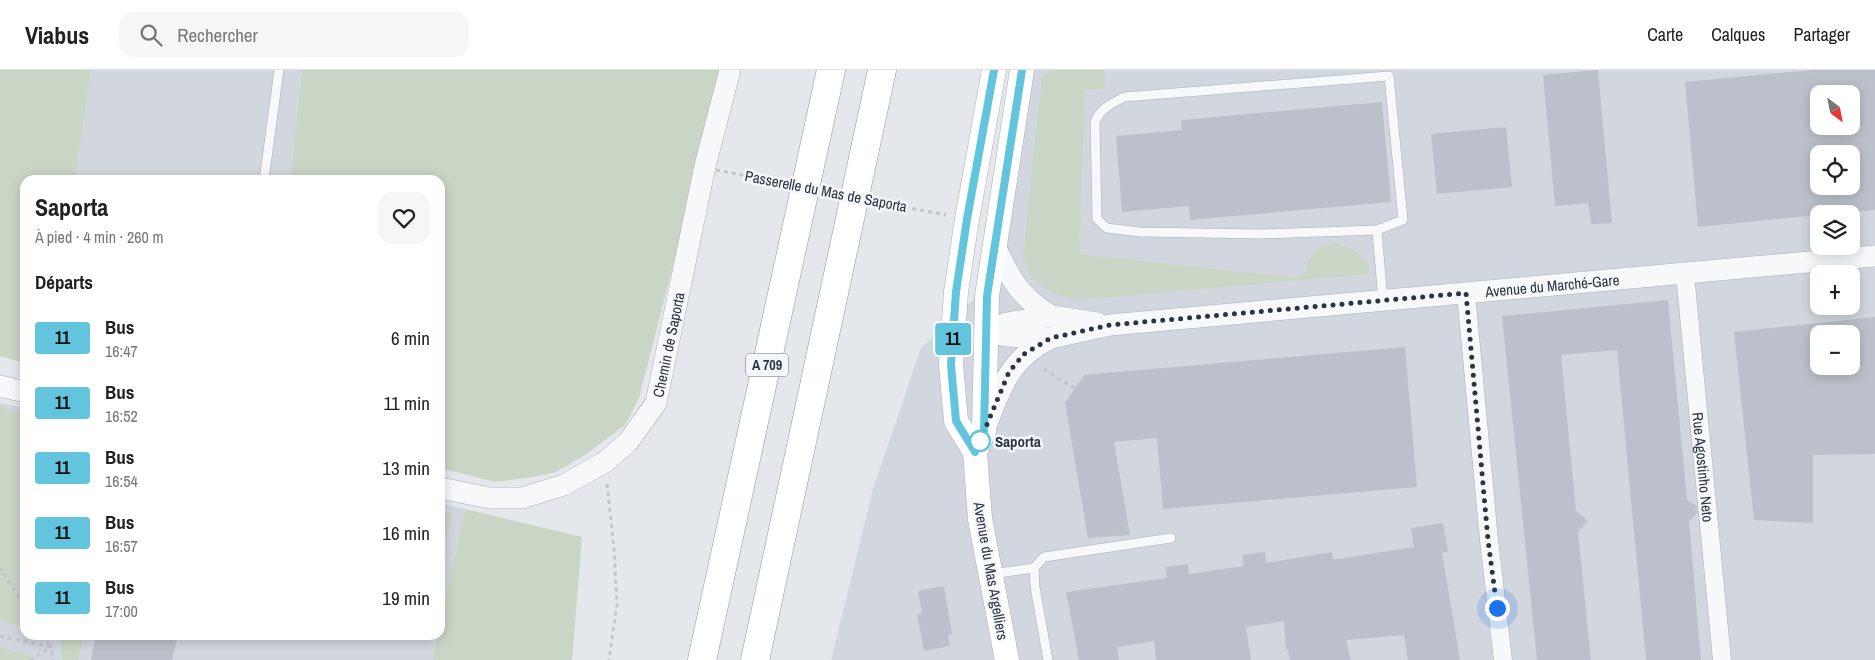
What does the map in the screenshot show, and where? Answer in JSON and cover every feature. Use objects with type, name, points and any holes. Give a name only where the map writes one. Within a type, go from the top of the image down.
[{"type":"highway","name":"A 709","points":[[702,660],[831,70]]},
{"type":"highway","points":[[755,660],[882,70]]},
{"type":"main road","name":"Avenue du Mas Argelliers","points":[[994,70],[956,292],[951,365],[956,421],[975,452],[980,519],[1007,660]]},
{"type":"main road","name":"Avenue du Mas Argelliers","points":[[975,452],[984,431],[987,296],[1022,70]]},
{"type":"main road","points":[[954,330],[985,331]]},
{"type":"street","name":"Chemin de Saporta","points":[[445,489],[490,498],[522,498],[564,485],[605,462],[628,442],[656,403],[705,166],[730,70]]},
{"type":"street","name":"Avenue du Marché-Gare","points":[[995,246],[1005,269],[1021,293],[1032,304],[1051,316]]},
{"type":"street","name":"Avenue du Marché-Gare","points":[[985,331],[1007,336],[1051,338],[1110,325],[1875,256]]},
{"type":"street","name":"Rue Agostinho Neto","points":[[1685,274],[1722,660]]},
{"type":"street","points":[[1466,293],[1488,540],[1503,660]]},
{"type":"street","name":"Avenue du Marché-Gare","points":[[985,331],[1007,323],[1051,316],[1110,325]]},
{"type":"street","name":"Avenue du Marché-Gare","points":[[984,431],[1009,372],[1024,354],[1051,338]]},
{"type":"street","points":[[0,386],[20,391]]},
{"type":"lane","points":[[265,175],[280,70]]},
{"type":"lane","points":[[1389,76],[1403,220],[1377,230],[1261,234],[1140,232],[1107,228],[1097,219],[1095,122],[1098,114],[1108,105],[1124,97],[1389,76]]},
{"type":"lane","points":[[1377,230],[1383,301]]},
{"type":"lane","points":[[991,574],[1034,568],[1044,557],[1170,538]]},
{"type":"lane","points":[[1034,568],[1035,587],[1048,660]]},
{"type":"path","name":"Passerelle du Mas de Saporta","points":[[716,170],[936,213]]},
{"type":"path","points":[[1042,368],[1075,389]]},
{"type":"path","points":[[605,462],[617,604],[609,660]]},
{"type":"path","points":[[0,567],[20,599]]},
{"type":"path","points":[[0,636],[50,647]]},
{"type":"path","points":[[46,640],[50,647],[53,660]]},
{"type":"path","points":[[30,660],[50,647],[52,640]]},
{"type":"shaded area","points":[[91,70],[302,70],[291,175],[76,175]]},
{"type":"shaded area","points":[[1014,70],[1875,70],[1875,660],[831,660],[873,489],[921,348],[986,288]]},
{"type":"shaded area","points":[[0,403],[20,407],[20,640],[437,640],[433,660],[0,660]]},
{"type":"shaded area","points":[[445,504],[465,509],[445,603]]},
{"type":"green space","points":[[0,70],[91,70],[76,175],[20,175],[20,362],[0,356]]},
{"type":"green space","points":[[302,70],[723,70],[639,398],[625,425],[585,455],[556,472],[495,482],[445,469],[445,175],[291,175]]},
{"type":"green space","points":[[1058,70],[1104,70],[1105,88],[1085,90],[1079,254],[1298,278],[1306,272],[1308,260],[1318,248],[1333,243],[1352,249],[1369,264],[1369,274],[1078,300],[1055,294],[1032,279],[1023,257],[1042,75]]},
{"type":"green space","points":[[0,408],[20,412],[20,626],[0,621]]},
{"type":"green space","points":[[465,509],[582,537],[572,660],[433,660],[437,640],[445,640],[445,603]]},
{"type":"green space","points":[[445,512],[452,514],[445,543]]},
{"type":"green space","points":[[62,640],[83,640],[78,660],[62,660]]},
{"type":"green space","points":[[0,648],[31,655],[30,660],[0,660]]},
{"type":"building","points":[[1598,70],[1612,223],[1591,224],[1588,203],[1555,206],[1543,75]]},
{"type":"building","points":[[1813,70],[1875,70],[1875,210],[1860,211],[1860,205],[1810,205],[1810,216],[1698,227],[1685,82]]},
{"type":"building","points":[[1382,102],[1391,202],[1190,220],[1189,206],[1122,212],[1116,136],[1182,130],[1181,120]]},
{"type":"building","points":[[1506,127],[1512,187],[1437,194],[1431,134]]},
{"type":"building","points":[[1668,300],[1687,500],[1697,506],[1697,513],[1689,521],[1701,660],[1646,660],[1617,350],[1561,355],[1576,511],[1588,521],[1578,532],[1591,660],[1537,660],[1502,316]]},
{"type":"building","points":[[1875,317],[1875,454],[1813,455],[1813,523],[1754,520],[1734,332]]},
{"type":"building","points":[[1405,347],[1417,487],[1163,509],[1157,438],[1114,442],[1130,535],[1088,538],[1065,403],[1084,375]]},
{"type":"building","points":[[1443,523],[1448,552],[1442,553],[1460,660],[1408,660],[1404,635],[1346,640],[1351,660],[1290,660],[1288,649],[1286,650],[1284,621],[1246,627],[1251,660],[1156,660],[1154,641],[1117,647],[1119,660],[1079,660],[1066,592],[1167,578],[1165,567],[1188,564],[1189,574],[1244,566],[1242,555],[1265,552],[1266,563],[1332,552],[1333,559],[1339,559],[1414,547],[1411,528]]},
{"type":"building","points":[[944,586],[952,634],[948,635],[950,646],[924,651],[917,614],[922,613],[918,591]]},
{"type":"building","points":[[95,640],[177,640],[172,660],[91,660]]},
{"type":"bus line","name":"11","points":[[994,70],[956,292],[951,365],[956,421],[975,452],[984,431],[987,296],[1022,70]]},
{"type":"place","name":"Saporta","points":[[980,441]]},
{"type":"route","points":[[980,441],[1009,372],[1024,354],[1051,338],[1110,325],[1466,293],[1488,540],[1497,608]]}]
